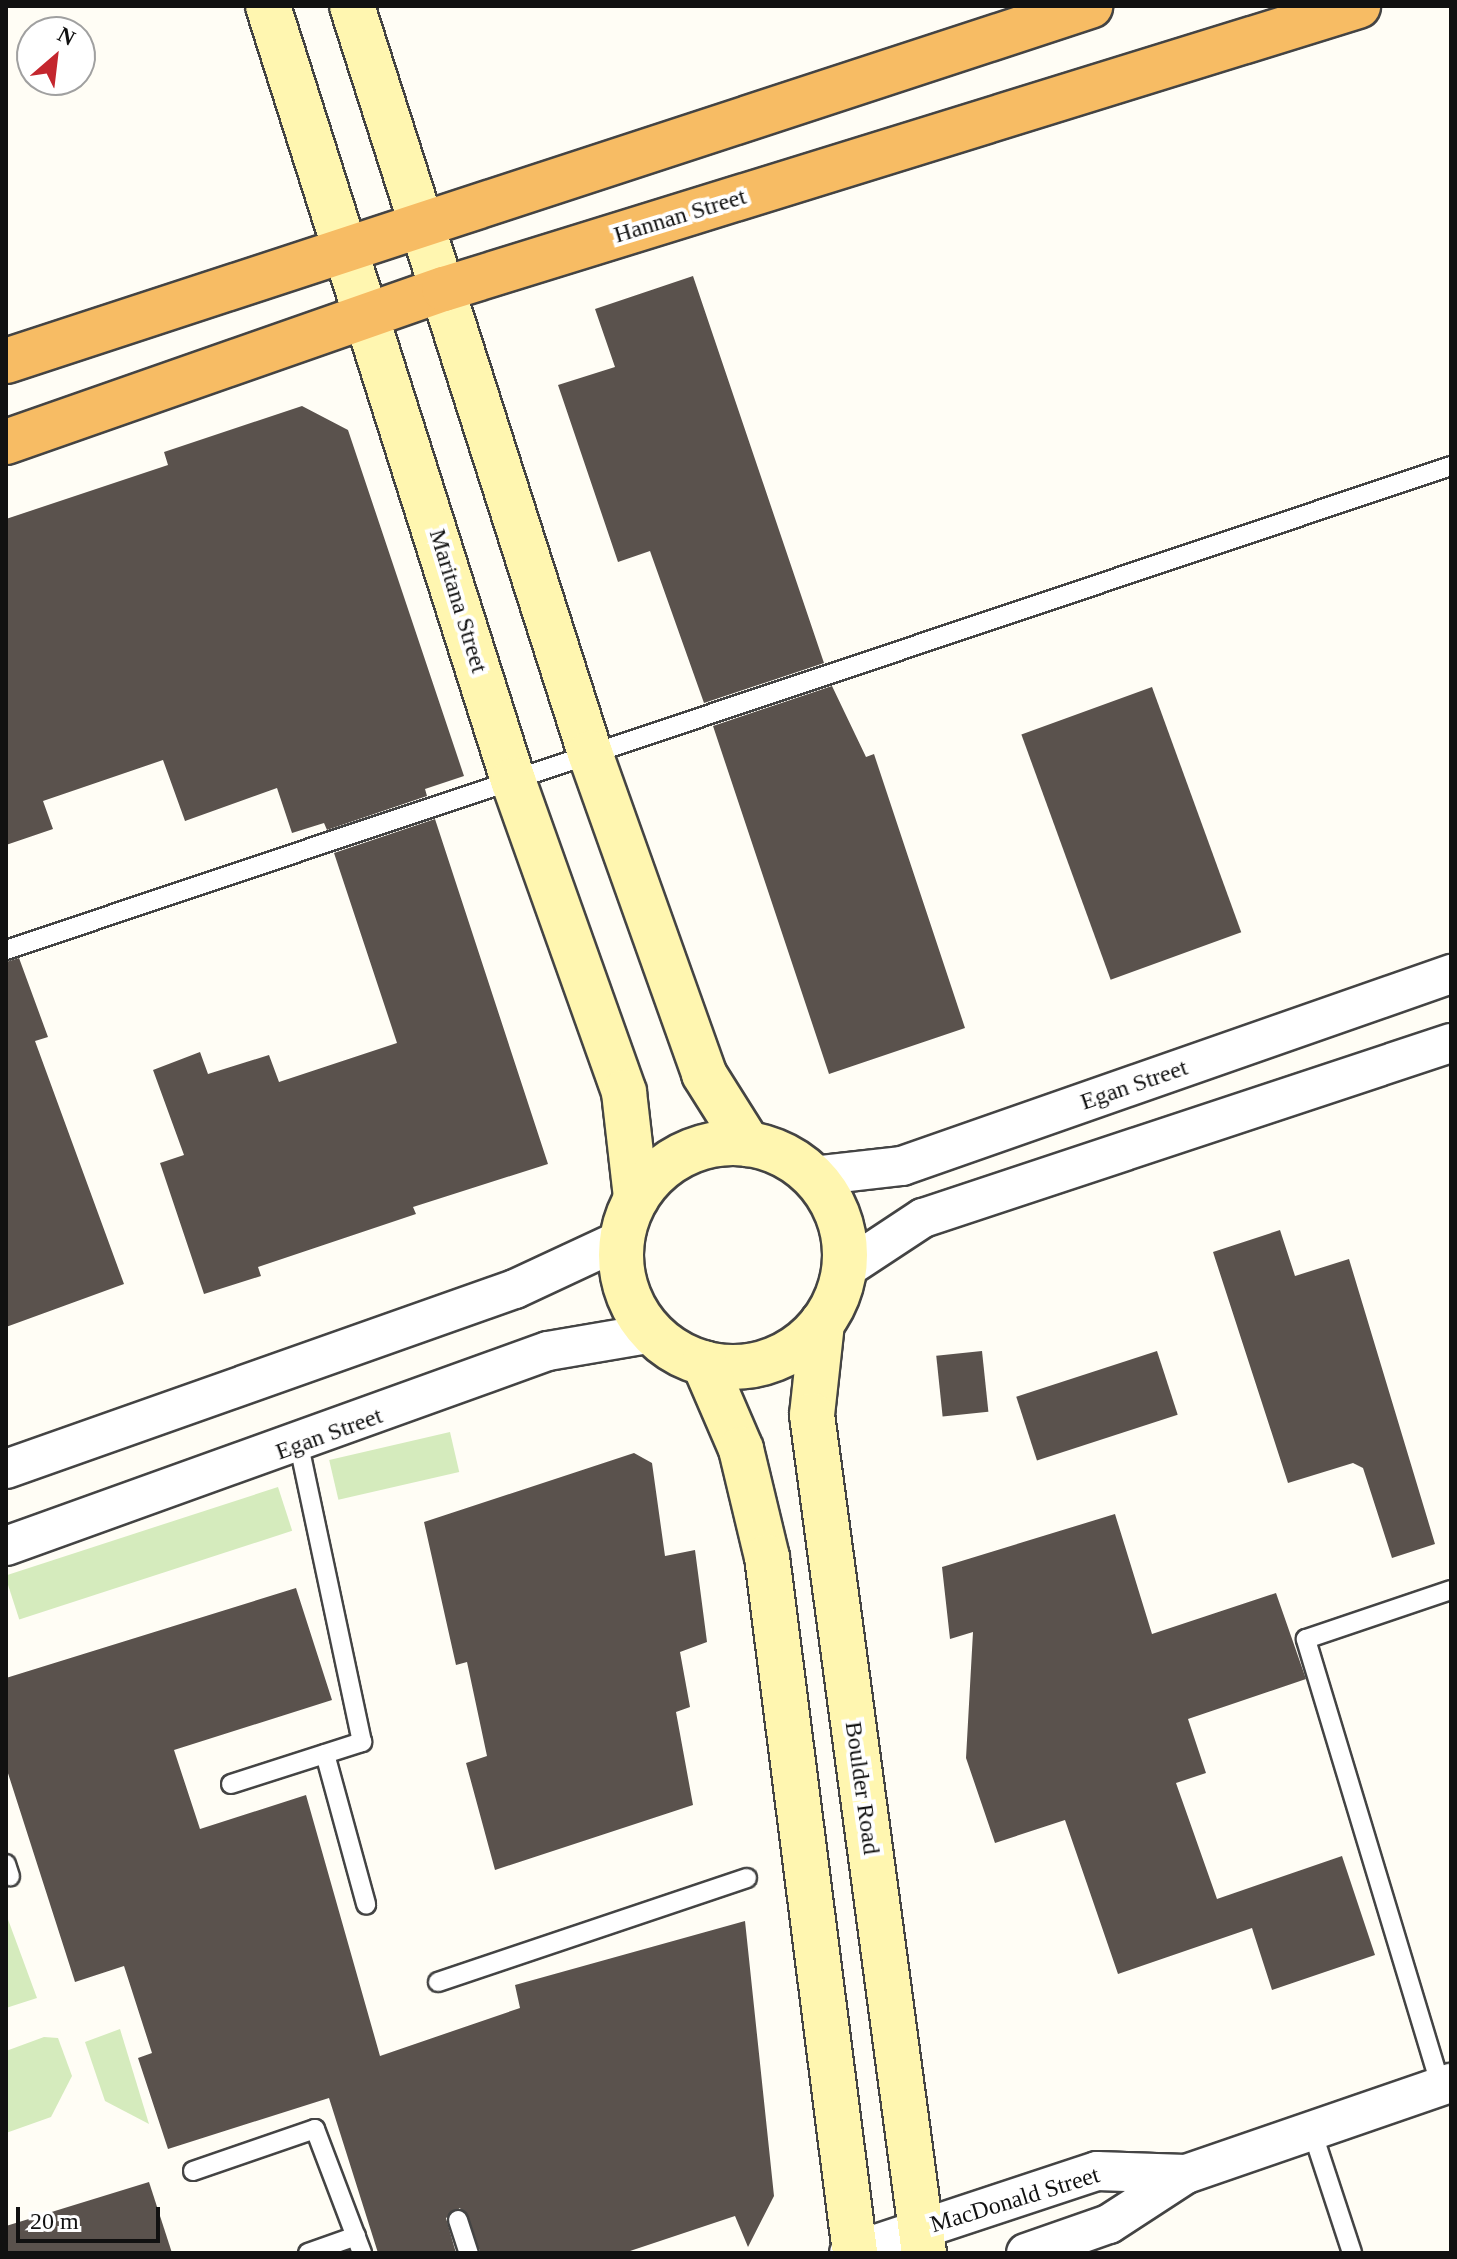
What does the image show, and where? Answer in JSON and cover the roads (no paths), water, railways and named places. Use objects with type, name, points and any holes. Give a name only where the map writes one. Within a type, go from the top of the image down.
[{"type":"highway","points":[[6,361],[348,245],[1090,6]]},
{"type":"highway","name":"Hannan Street","points":[[6,442],[444,289],[1358,6]]},
{"type":"main road","name":"Maritana Street","points":[[268,6],[348,245],[513,780],[624,1092],[636,1198]]},
{"type":"main road","points":[[352,6],[590,753],[704,1074],[748,1144]]},
{"type":"main road","name":"Boulder Road","points":[[704,1363],[653,1333],[624,1283],[622,1239],[636,1198],[654,1175],[692,1150],[748,1144],[777,1152],[813,1176],[841,1225],[844,1270],[822,1323],[812,1415],[922,2241]]},
{"type":"main road","points":[[822,1323],[773,1360],[704,1363],[741,1449],[767,1557],[853,2252]]},
{"type":"street","name":"Egan Street","points":[[813,1176],[902,1166],[1451,974]]},
{"type":"street","points":[[844,1270],[923,1218],[1451,1043]]},
{"type":"street","points":[[6,1469],[515,1289],[622,1239]]},
{"type":"street","name":"Egan Street","points":[[6,1546],[299,1446],[548,1351],[653,1333]]},
{"type":"street","name":"MacDonald Street","points":[[1026,2253],[1109,2224],[1186,2174],[1446,2085]]},
{"type":"street","name":"MacDonald Street","points":[[853,2252],[922,2241],[1097,2171],[1186,2174]]},
{"type":"lane","points":[[6,950],[1451,466]]},
{"type":"lane","points":[[231,1784],[362,1742],[299,1446]]},
{"type":"lane","points":[[1446,2085],[1306,1639],[1451,1590]]},
{"type":"lane","points":[[325,1754],[366,1904]]},
{"type":"lane","points":[[438,1982],[747,1878]]},
{"type":"lane","points":[[193,2171],[315,2129],[359,2245],[308,2253]]},
{"type":"lane","points":[[1312,2131],[1352,2253]]},
{"type":"lane","points":[[458,2220],[469,2253]]}]
